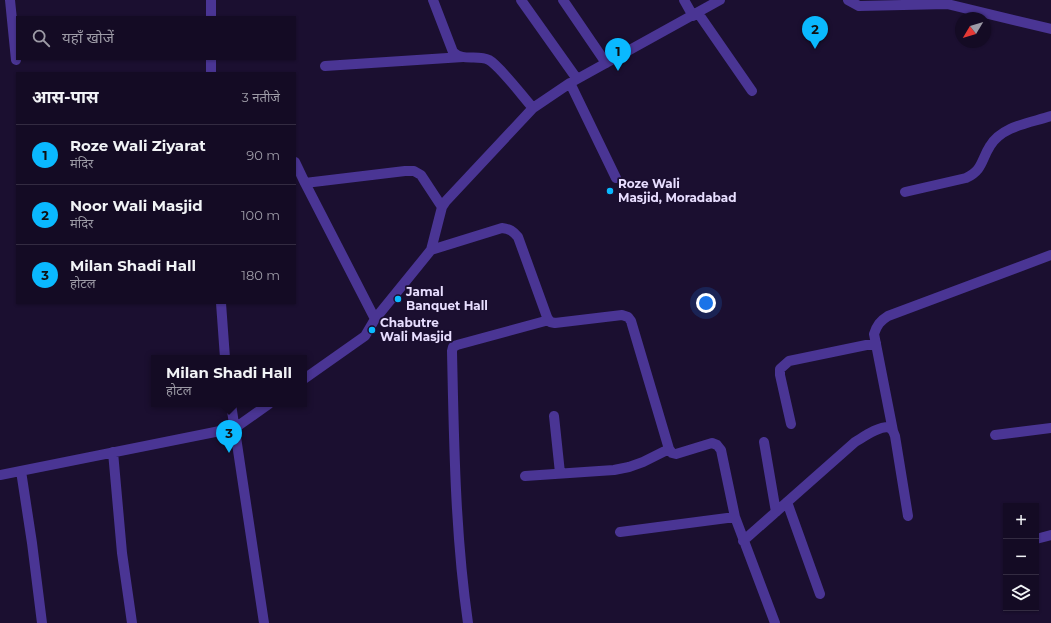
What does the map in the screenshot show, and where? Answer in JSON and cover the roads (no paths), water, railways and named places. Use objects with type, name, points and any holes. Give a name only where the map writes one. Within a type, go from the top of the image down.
[{"type":"street","points":[[10,0],[16,60]]},
{"type":"street","points":[[212,0],[212,16]]},
{"type":"street","points":[[433,0],[453,52],[457,56],[463,57]]},
{"type":"street","points":[[521,0],[574,81],[616,178]]},
{"type":"street","points":[[563,0],[606,63]]},
{"type":"street","points":[[684,0],[752,90]]},
{"type":"street","points":[[307,377],[365,336],[375,319],[431,250],[442,207],[533,108],[574,81],[720,0]]},
{"type":"street","points":[[848,0],[859,6],[947,4],[1051,29]]},
{"type":"street","points":[[325,66],[463,57],[484,58],[495,64],[533,108]]},
{"type":"street","points":[[211,60],[211,72]]},
{"type":"street","points":[[905,192],[966,178],[974,174],[980,168],[990,146],[1007,130],[1051,116]]},
{"type":"street","points":[[296,164],[304,184],[375,319]]},
{"type":"street","points":[[304,184],[414,171],[421,175],[442,207]]},
{"type":"street","points":[[431,250],[502,228],[509,229],[518,237],[550,322],[555,323],[622,315],[628,317],[631,321],[669,449],[672,453],[676,454],[712,443],[717,445],[721,450],[735,517],[775,623]]},
{"type":"street","points":[[908,516],[895,436],[874,334],[876,326],[881,320],[888,316],[1051,255]]},
{"type":"street","points":[[221,304],[225,355]]},
{"type":"street","points":[[468,623],[460,563],[454,474],[453,347],[549,320]]},
{"type":"street","points":[[791,424],[780,376],[780,369],[784,365],[789,361],[876,343]]},
{"type":"street","points":[[232,407],[264,623]]},
{"type":"street","points":[[0,475],[235,428],[265,407]]},
{"type":"street","points":[[554,416],[560,473]]},
{"type":"street","points":[[743,541],[855,442],[884,427],[888,427],[893,431]]},
{"type":"street","points":[[995,435],[1051,428]]},
{"type":"street","points":[[764,442],[776,512]]},
{"type":"street","points":[[525,476],[614,470],[643,462],[669,449]]},
{"type":"street","points":[[113,452],[122,553],[132,623]]},
{"type":"street","points":[[21,471],[42,623]]},
{"type":"street","points":[[787,502],[820,594]]},
{"type":"street","points":[[620,532],[735,517]]},
{"type":"street","points":[[1039,538],[1051,535]]},
{"type":"place","name":"Noor Wali Masjid","points":[[815,49]]},
{"type":"place","name":"Roze Wali Ziyarat","points":[[618,71]]},
{"type":"place","name":"Roze Wali Masjid, Moradabad","points":[[610,191]]},
{"type":"place","name":"Jamal Banquet Hall","points":[[398,299]]},
{"type":"place","name":"Chabutre Wali Masjid","points":[[372,330]]},
{"type":"place","name":"Milan Shadi Hall","points":[[229,453]]}]
